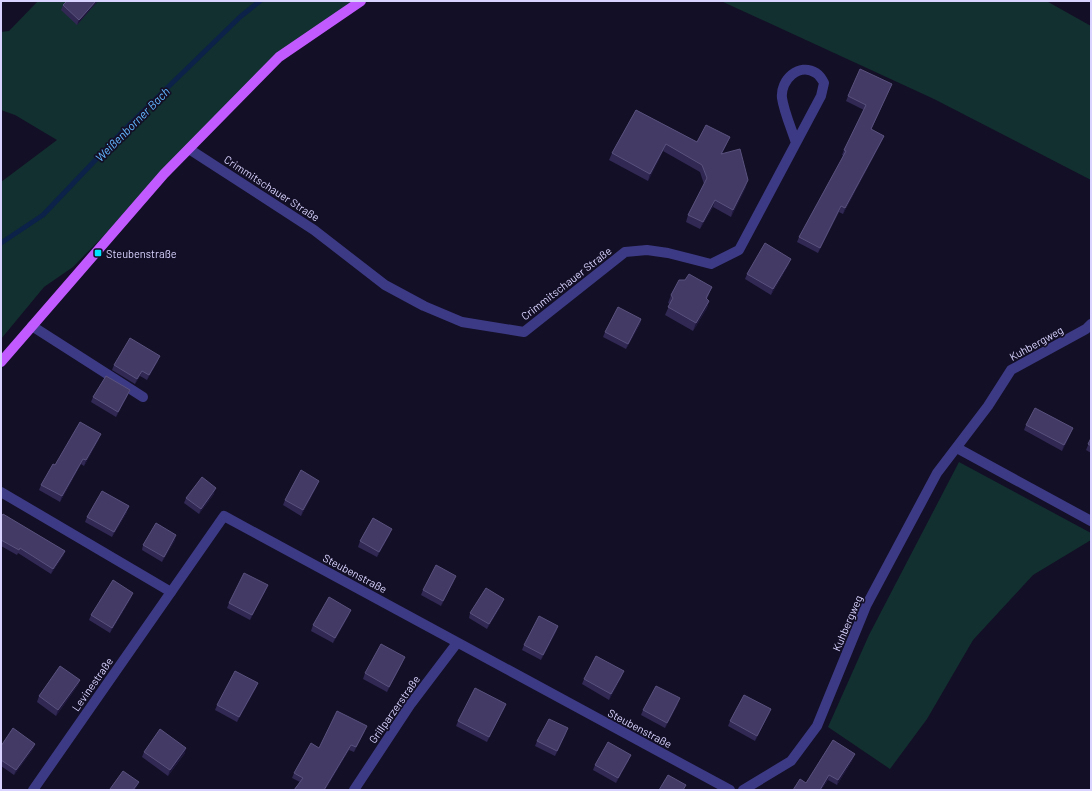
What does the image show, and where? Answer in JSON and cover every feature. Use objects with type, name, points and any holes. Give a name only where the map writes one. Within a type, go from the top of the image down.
[{"type":"main road","points":[[1,362],[164,174],[221,115],[279,57],[361,1]]},
{"type":"street","name":"Crimmitschauer Straße","points":[[189,149],[314,230],[385,285],[424,306],[462,322],[524,332],[626,252],[647,250],[668,252],[711,264],[738,250],[752,223],[796,143],[821,96],[824,83],[817,73],[806,69],[794,72],[785,81],[782,97],[796,143]]},
{"type":"street","name":"Kuhbergweg","points":[[743,790],[791,761],[817,726],[866,606],[938,473],[988,406],[1011,370],[1086,329],[1091,324]]},
{"type":"street","points":[[32,326],[143,397]]},
{"type":"street","points":[[957,448],[1091,521]]},
{"type":"street","points":[[1,492],[171,592]]},
{"type":"street","name":"Steubenstraße","points":[[171,592],[224,516],[730,790]]},
{"type":"street","name":"Levinestraße","points":[[33,790],[171,592]]},
{"type":"street","name":"Grillparzerstraße","points":[[354,790],[410,705],[457,643]]},
{"type":"green space","points":[[38,1],[353,1],[279,57],[73,267],[44,287],[1,339],[1,182],[57,140],[15,115],[1,110],[1,32],[9,31]]},
{"type":"green space","points":[[721,1],[1046,1],[1091,26],[1091,180],[934,99]]},
{"type":"green space","points":[[959,462],[1091,533],[1091,540],[1033,575],[973,640],[927,719],[890,769],[828,727],[869,635]]},
{"type":"building","points":[[67,1],[96,1],[79,20],[63,5]]},
{"type":"building","points":[[860,69],[892,84],[871,129],[884,136],[845,208],[841,206],[820,248],[799,237],[846,151],[844,150],[866,105],[848,96]]},
{"type":"building","points":[[636,110],[697,142],[706,125],[730,137],[721,154],[740,149],[748,180],[733,210],[715,200],[703,222],[688,215],[707,178],[702,165],[666,144],[650,174],[612,153]]},
{"type":"building","points":[[765,243],[791,259],[773,289],[747,274]]},
{"type":"building","points":[[689,274],[712,287],[706,298],[709,301],[696,323],[668,307],[673,298],[671,295],[679,280],[685,280]]},
{"type":"building","points":[[618,307],[641,319],[628,344],[605,332]]},
{"type":"building","points":[[130,338],[160,356],[149,375],[142,371],[137,379],[114,365]]},
{"type":"building","points":[[106,376],[130,390],[118,412],[93,397]]},
{"type":"building","points":[[1035,408],[1073,428],[1064,445],[1026,425]]},
{"type":"building","points":[[80,422],[101,434],[86,460],[83,459],[62,496],[41,485],[53,464],[55,465]]},
{"type":"building","points":[[1091,438],[1091,446],[1088,444]]},
{"type":"building","points":[[301,470],[319,481],[303,510],[285,500]]},
{"type":"building","points":[[202,477],[216,488],[201,509],[186,498]]},
{"type":"building","points":[[102,491],[129,506],[114,532],[87,517]]},
{"type":"building","points":[[3,514],[65,551],[53,569],[20,548],[19,550],[1,540],[1,517]]},
{"type":"building","points":[[373,518],[392,529],[379,552],[360,541]]},
{"type":"building","points":[[156,523],[176,535],[164,557],[143,545]]},
{"type":"building","points":[[436,565],[456,576],[443,601],[423,590]]},
{"type":"building","points":[[244,573],[268,585],[252,615],[229,603]]},
{"type":"building","points":[[113,580],[133,593],[112,628],[91,615]]},
{"type":"building","points":[[486,588],[504,599],[489,624],[470,613]]},
{"type":"building","points":[[329,597],[351,610],[335,638],[313,625]]},
{"type":"building","points":[[539,616],[558,626],[543,655],[524,645]]},
{"type":"building","points":[[381,644],[405,657],[389,687],[365,673]]},
{"type":"building","points":[[596,656],[624,671],[611,694],[584,679]]},
{"type":"building","points":[[60,666],[80,680],[58,710],[39,696]]},
{"type":"building","points":[[235,671],[258,683],[239,717],[217,705]]},
{"type":"building","points":[[656,686],[680,698],[667,723],[643,710]]},
{"type":"building","points":[[475,688],[506,704],[489,737],[458,721]]},
{"type":"building","points":[[744,695],[771,709],[757,736],[730,721]]},
{"type":"building","points":[[337,711],[367,726],[356,747],[351,745],[324,790],[294,790],[303,778],[294,773],[311,743],[319,748]]},
{"type":"building","points":[[549,719],[568,728],[557,751],[537,741]]},
{"type":"building","points":[[13,728],[35,744],[16,770],[1,760],[1,746]]},
{"type":"building","points":[[160,729],[186,748],[170,770],[144,752]]},
{"type":"building","points":[[833,740],[855,754],[838,780],[829,775],[820,790],[793,790],[800,779],[806,783]]},
{"type":"building","points":[[608,742],[631,755],[618,778],[595,765]]},
{"type":"building","points":[[123,771],[139,782],[133,790],[111,790],[110,789]]},
{"type":"building","points":[[668,775],[686,785],[683,790],[659,790]]},
{"type":"waterway","name":"Weißenborner Bach","points":[[1,243],[43,215],[125,129],[240,17],[260,1]]},
{"type":"place","name":"Steubenstraße","points":[[98,253]]}]
